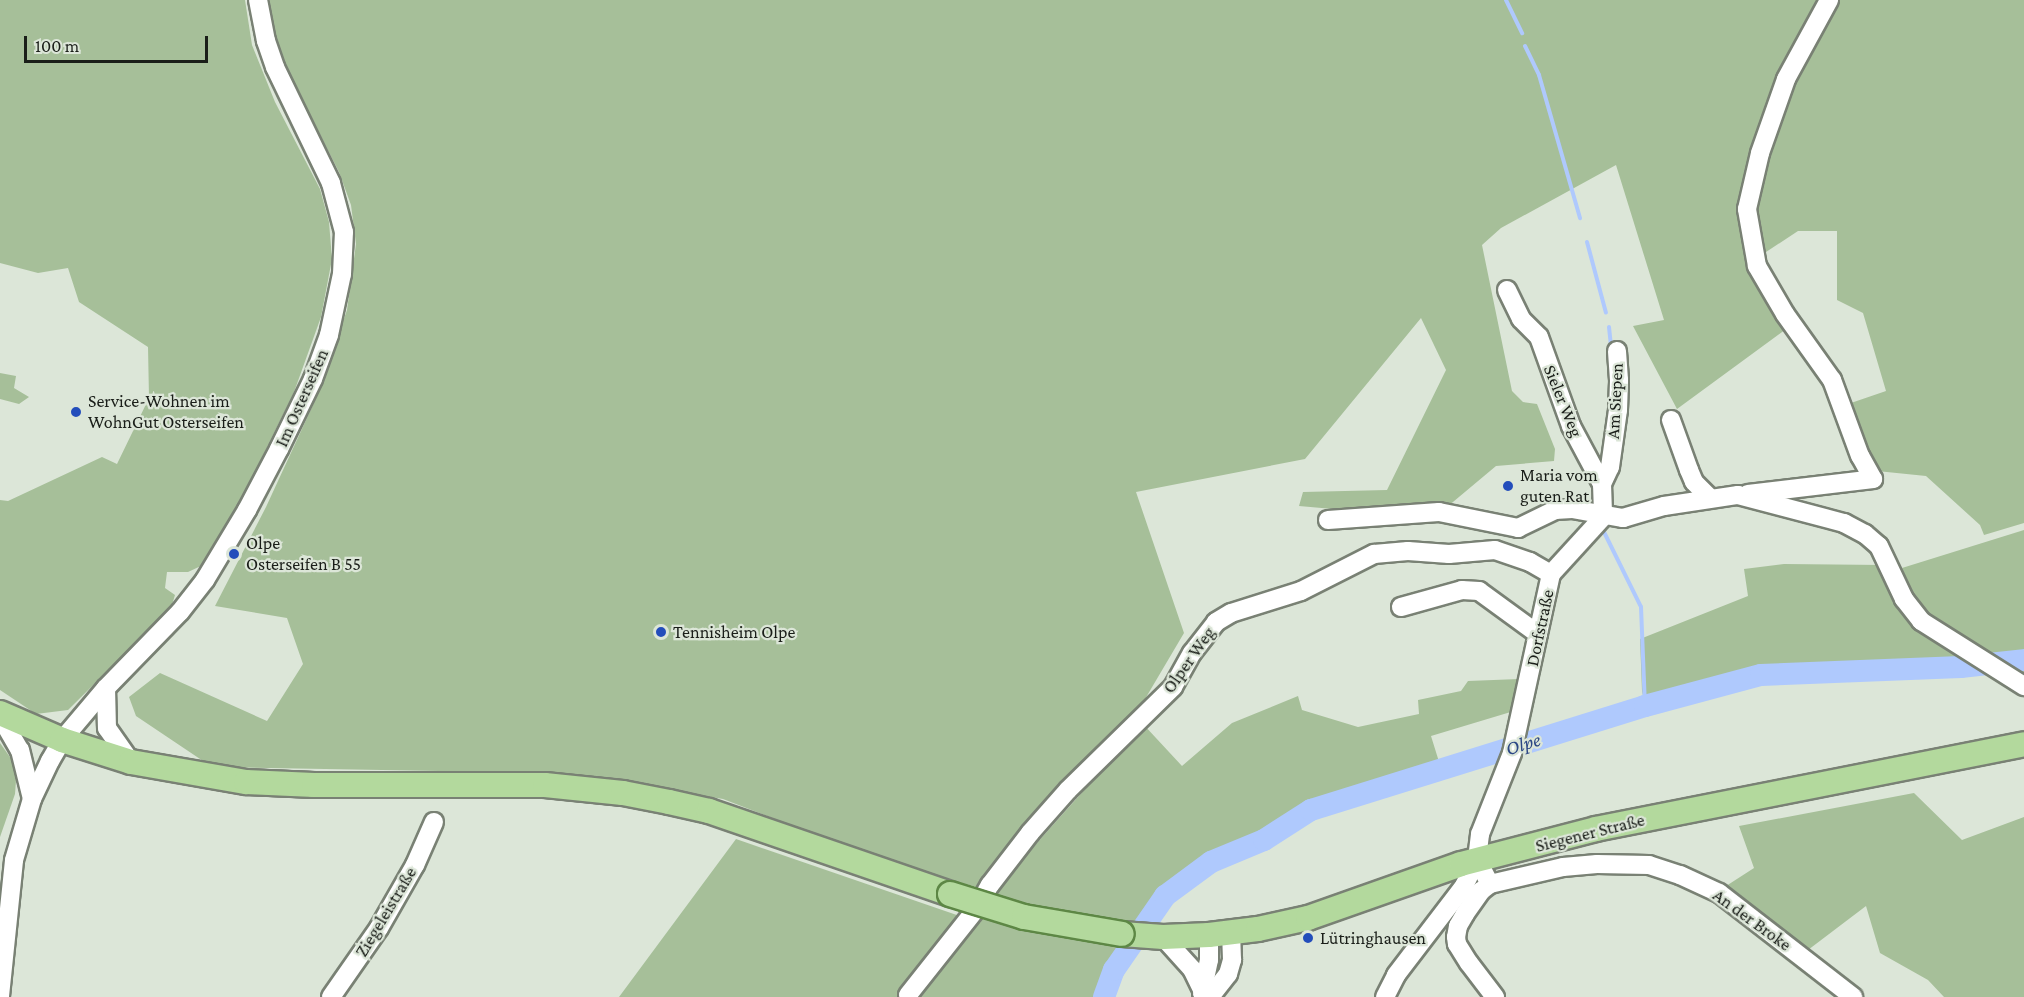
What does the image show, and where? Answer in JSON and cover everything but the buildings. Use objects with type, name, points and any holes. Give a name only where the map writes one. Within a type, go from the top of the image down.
[{"type":"main road","name":"Siegener Straße","points":[[0,714],[62,740],[130,762],[246,782],[314,785],[545,785],[623,794],[709,811],[950,894],[1024,917],[1074,927],[1163,937],[1220,934],[1308,918],[1477,860],[1596,830],[2024,744]]},
{"type":"street","name":"Im Osterseifen","points":[[0,996],[3,939],[14,860],[32,799],[62,740],[106,687],[180,612],[227,546],[313,379],[329,335],[339,292],[344,232],[331,183],[275,67],[266,41],[258,0]]},
{"type":"street","points":[[1328,520],[1439,512],[1518,528],[1555,510],[1572,509],[1603,517],[1623,518],[1664,506],[1709,497],[1873,478],[1860,456],[1832,380],[1785,314],[1757,266],[1747,209],[1760,153],[1786,79],[1829,0]]},
{"type":"street","name":"Sieler Weg","points":[[1507,290],[1521,319],[1539,337],[1571,426],[1602,484],[1603,517]]},
{"type":"street","name":"Am Siepen","points":[[1602,484],[1610,467],[1618,410],[1617,351]]},
{"type":"street","points":[[1671,420],[1694,482],[1709,497]]},
{"type":"street","points":[[1738,495],[1844,523],[1865,534],[1879,546],[1911,610],[1933,630],[2024,686]]},
{"type":"street","name":"Dorfstraße","points":[[1385,997],[1396,975],[1464,886],[1477,860],[1480,834],[1514,746],[1551,574],[1603,517]]},
{"type":"street","name":"Olper Weg","points":[[908,995],[977,908],[990,885],[1030,833],[1068,790],[1173,687],[1192,653],[1216,622],[1230,613],[1301,591],[1374,554],[1408,551],[1449,554],[1495,550],[1530,562],[1551,574]]},
{"type":"street","points":[[1401,607],[1462,590],[1479,591],[1538,634]]},
{"type":"street","points":[[106,687],[107,728],[130,762]]},
{"type":"street","points":[[0,714],[20,750],[32,799]]},
{"type":"street","name":"Ziegeleistraße","points":[[331,997],[380,928],[415,865],[434,822]]},
{"type":"street","points":[[1477,860],[1490,884],[1481,891],[1469,907],[1458,926],[1456,937],[1457,944],[1469,963],[1495,997]]},
{"type":"street","name":"An der Broke","points":[[1490,884],[1563,867],[1649,865],[1719,893],[1853,997]]},
{"type":"street","points":[[1205,995],[1209,960],[1220,934]]},
{"type":"street","points":[[1163,937],[1192,969],[1205,995]]},
{"type":"green space","points":[[0,0],[245,0],[252,45],[275,102],[320,189],[329,222],[332,259],[321,317],[294,392],[235,513],[203,565],[188,572],[167,572],[165,588],[175,595],[171,608],[68,710],[36,714],[0,690],[0,500],[8,501],[102,457],[117,464],[149,398],[148,347],[79,302],[68,268],[38,273],[0,263]]},
{"type":"green space","points":[[270,0],[2024,0],[2024,523],[1984,535],[1980,525],[1926,476],[1877,471],[1848,404],[1886,391],[1863,313],[1837,300],[1837,231],[1798,231],[1763,254],[1757,266],[1793,324],[1677,409],[1633,326],[1664,320],[1616,165],[1501,228],[1482,245],[1512,391],[1523,402],[1537,404],[1555,449],[1554,461],[1496,466],[1447,507],[1333,509],[1299,506],[1303,492],[1387,490],[1446,370],[1421,318],[1305,459],[1136,492],[1184,633],[1135,716],[1053,798],[977,887],[898,866],[723,799],[624,782],[547,773],[212,767],[136,716],[129,697],[160,673],[267,721],[303,664],[287,618],[215,606],[266,507],[313,405],[347,310],[356,244],[351,205],[339,172],[287,69],[270,19]]},
{"type":"green space","points":[[0,373],[16,376],[14,388],[29,397],[19,404],[0,399]]},
{"type":"green space","points":[[2024,530],[2024,677],[1945,631],[1913,595],[1902,568]]},
{"type":"green space","points":[[1784,564],[1883,565],[1900,602],[1973,661],[1763,673],[1682,691],[1645,704],[1642,691],[1640,639],[1748,596],[1744,569]]},
{"type":"green space","points":[[1519,679],[1514,711],[1431,736],[1440,765],[1301,808],[1264,835],[1209,856],[1162,892],[1109,967],[1099,997],[619,997],[736,839],[980,923],[996,889],[1143,724],[1182,766],[1232,723],[1298,696],[1302,710],[1358,727],[1419,714],[1418,700],[1461,691],[1468,681]]},
{"type":"green space","points":[[0,743],[17,767],[15,794],[0,837]]},
{"type":"green space","points":[[1914,793],[1962,840],[2024,817],[2024,997],[1944,997],[1928,980],[1880,953],[1866,906],[1804,953],[1723,888],[1754,868],[1739,826]]},
{"type":"waterway","points":[[1506,0],[1522,33]]},
{"type":"waterway","points":[[1525,46],[1539,75],[1580,218]]},
{"type":"waterway","points":[[1587,242],[1606,313]]},
{"type":"waterway","points":[[1609,327],[1611,345]]},
{"type":"waterway","points":[[1602,528],[1641,607],[1645,706]]},
{"type":"waterway","name":"Olpe","points":[[1104,997],[1114,970],[1165,896],[1211,862],[1264,840],[1311,810],[1645,706],[1761,675],[1961,667],[2024,660]]},
{"type":"place","name":"Service-Wohnen im WohnGut Osterseifen","points":[[76,412]]},
{"type":"place","name":"Maria vom guten Rat","points":[[1508,486]]},
{"type":"place","name":"Olpe Osterseifen B 55","points":[[234,554]]},
{"type":"place","name":"Tennisheim Olpe","points":[[661,632]]},
{"type":"place","name":"Lütringhausen","points":[[1308,938]]}]
